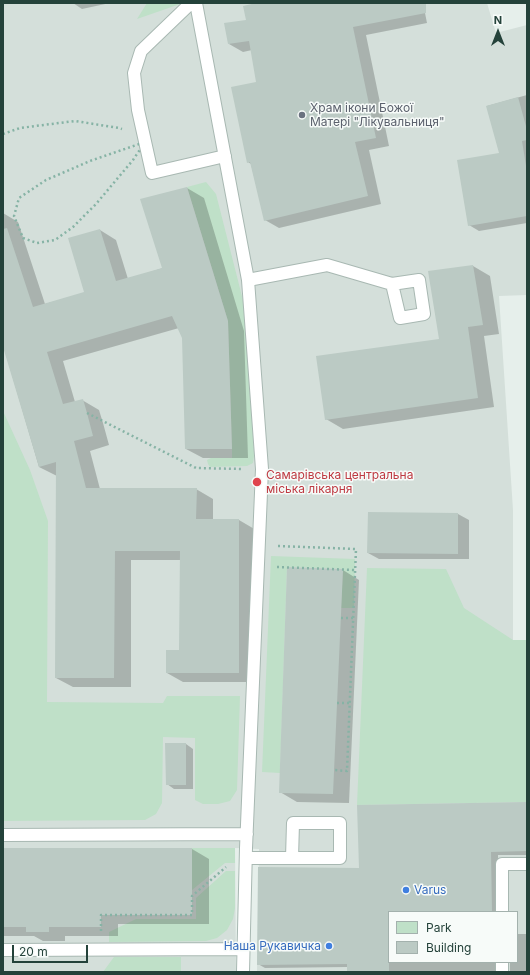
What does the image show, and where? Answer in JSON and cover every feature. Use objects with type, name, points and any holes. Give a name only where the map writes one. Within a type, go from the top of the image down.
[{"type":"lane","points":[[191,3],[141,51],[134,73],[142,141],[152,173],[225,156]]},
{"type":"lane","points":[[196,3],[248,280],[262,470],[247,834],[243,972]]},
{"type":"lane","points":[[248,280],[327,265],[392,284]]},
{"type":"lane","points":[[246,862],[292,858],[340,858],[340,824],[293,824],[292,858]]},
{"type":"lane","points":[[3,835],[247,834]]},
{"type":"lane","points":[[502,911],[502,864],[527,864]]},
{"type":"lane","points":[[3,950],[244,948]]},
{"type":"path","points":[[3,134],[20,128],[74,121],[119,128],[125,131]]},
{"type":"path","points":[[142,141],[132,160],[96,204],[73,227],[55,240],[37,243],[23,238],[14,216],[19,198],[46,180],[142,141]]},
{"type":"path","points":[[87,413],[196,468],[262,470]]},
{"type":"path","points":[[260,545],[356,549],[346,771],[334,770]]},
{"type":"path","points":[[259,566],[355,570]]},
{"type":"path","points":[[341,618],[354,618]]},
{"type":"path","points":[[337,703],[350,703]]},
{"type":"path","points":[[101,937],[101,915],[192,915],[192,896],[225,867],[246,862]]},
{"type":"shaded area","name":"Самарівська центральна міська лікарня","points":[[3,3],[487,3],[496,33],[527,25],[527,295],[499,296],[513,510],[513,640],[527,640],[527,972],[257,972],[259,849],[235,848],[236,972],[3,972]]},
{"type":"green space","points":[[147,3],[183,3],[137,19]]},
{"type":"green space","points":[[206,182],[216,194],[247,316],[252,383],[254,456],[253,463],[247,466],[210,467],[207,460],[211,458],[232,458],[232,449],[228,321],[187,187]]},
{"type":"green space","points":[[3,411],[30,470],[48,521],[47,702],[163,703],[167,696],[240,696],[237,790],[230,801],[218,804],[203,804],[195,800],[195,738],[163,737],[162,803],[156,814],[145,820],[3,821]]},
{"type":"green space","points":[[271,556],[355,559],[354,608],[341,608],[343,569],[287,567],[280,773],[262,772]]},
{"type":"green space","points":[[367,568],[446,569],[464,608],[513,640],[527,640],[527,802],[357,805]]},
{"type":"green space","points":[[192,848],[235,848],[235,863],[225,863],[192,890]]},
{"type":"green space","points":[[226,871],[235,871],[235,908],[233,919],[227,930],[217,938],[206,941],[109,942],[109,932],[136,919],[196,919],[196,898]]},
{"type":"green space","points":[[114,957],[181,957],[181,972],[103,972]]},
{"type":"building","points":[[256,3],[426,3],[426,13],[353,27],[376,138],[355,142],[368,196],[264,221],[250,162],[247,163],[231,87],[256,82],[249,41],[228,44],[224,23],[246,20],[243,6]]},
{"type":"building","points":[[518,97],[527,130],[527,140],[522,141],[527,172],[527,216],[468,226],[457,160],[499,153],[486,106]]},
{"type":"building","points":[[187,187],[228,321],[232,449],[185,449],[182,338],[172,316],[47,352],[63,404],[83,399],[93,436],[74,441],[86,488],[197,488],[196,519],[239,519],[239,673],[166,673],[166,650],[179,650],[180,551],[115,551],[114,678],[55,678],[56,462],[39,467],[3,347],[3,229],[7,228],[33,307],[84,292],[68,238],[100,229],[116,281],[162,268],[140,199]]},
{"type":"building","points":[[473,265],[483,325],[468,327],[478,398],[325,420],[316,356],[439,339],[428,271]]},
{"type":"building","points":[[368,512],[458,513],[458,554],[367,553]]},
{"type":"building","points":[[287,567],[343,569],[333,794],[279,793]]},
{"type":"building","points":[[165,743],[186,743],[186,785],[166,785]]},
{"type":"building","points":[[527,802],[527,851],[491,852],[492,911],[388,911],[389,972],[347,972],[347,964],[257,965],[258,867],[359,868],[357,805]]},
{"type":"building","points":[[3,848],[192,848],[192,915],[101,915],[101,927],[49,927],[49,932],[26,932],[26,927],[3,927]]},
{"type":"place","name":"Храм ікони Божої Матері \"Лікувальниця\"","points":[[302,115]]},
{"type":"place","name":"Самарівська центральна міська лікарня","points":[[257,482]]},
{"type":"place","name":"Varus","points":[[406,890]]},
{"type":"place","name":"Наша Рукавичка","points":[[329,946]]}]
